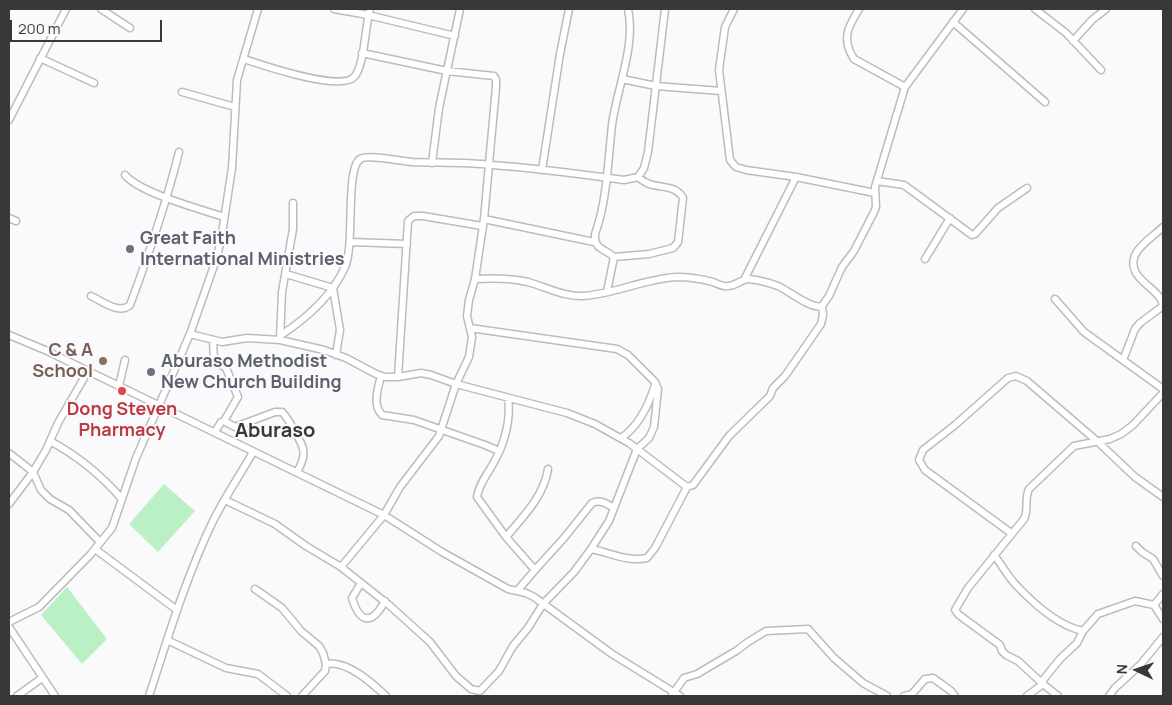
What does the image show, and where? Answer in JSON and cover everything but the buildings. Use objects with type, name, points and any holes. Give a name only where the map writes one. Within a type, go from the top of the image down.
[{"type":"street","points":[[9,120],[66,9]]},
{"type":"street","points":[[101,9],[130,28]]},
{"type":"street","points":[[9,622],[38,607],[95,549],[112,528],[136,458],[190,334],[216,260],[232,168],[237,80],[258,9]]},
{"type":"street","points":[[334,9],[369,12],[455,36]]},
{"type":"street","points":[[432,163],[438,108],[460,9]]},
{"type":"street","points":[[542,170],[569,9]]},
{"type":"street","points":[[628,9],[631,30],[613,123],[607,178],[594,242],[597,247],[614,257],[649,254],[672,248],[678,242],[682,198],[680,193],[674,189],[647,184],[638,177]]},
{"type":"street","points":[[281,338],[318,306],[333,288],[346,266],[351,242],[352,190],[355,165],[360,159],[370,156],[432,163],[490,164],[624,180],[638,177],[644,168],[648,152],[665,9]]},
{"type":"street","points":[[734,9],[725,27],[719,70],[730,160],[736,167],[746,170],[796,177],[875,193]]},
{"type":"street","points":[[859,9],[851,22],[846,39],[849,51],[854,59],[905,87]]},
{"type":"street","points":[[591,549],[636,560],[648,558],[687,487],[693,485],[729,436],[770,396],[773,388],[785,376],[821,324],[822,306],[829,296],[842,267],[854,251],[876,207],[875,193],[877,182],[905,87],[963,9]]},
{"type":"street","points":[[1035,9],[1057,25],[1101,70]]},
{"type":"street","points":[[1074,41],[1092,20],[1106,9]]},
{"type":"street","points":[[244,59],[299,76],[315,79],[351,80],[356,75],[362,53],[369,12]]},
{"type":"street","points":[[953,22],[1045,102]]},
{"type":"street","points":[[341,567],[384,515],[400,487],[439,436],[456,384],[469,357],[472,337],[467,316],[475,279],[483,223],[490,164],[496,80],[494,76],[447,71],[362,53]]},
{"type":"street","points":[[40,58],[94,83]]},
{"type":"street","points":[[622,79],[656,86],[721,91]]},
{"type":"street","points":[[182,92],[235,107]]},
{"type":"street","points":[[91,296],[118,309],[125,309],[130,305],[168,197],[179,152]]},
{"type":"street","points":[[125,175],[130,181],[224,217]]},
{"type":"street","points":[[744,280],[796,177]]},
{"type":"street","points":[[877,182],[904,185],[974,235],[998,208],[1027,188]]},
{"type":"street","points":[[281,338],[282,300],[293,229],[293,203]]},
{"type":"street","points":[[398,377],[408,221],[414,216],[430,216],[483,223],[594,242]]},
{"type":"street","points":[[9,218],[16,221]]},
{"type":"street","points":[[924,259],[950,218]]},
{"type":"street","points":[[1123,360],[1135,329],[1163,306],[1161,299],[1136,273],[1134,264],[1139,248],[1163,227]]},
{"type":"street","points":[[351,242],[407,244]]},
{"type":"street","points":[[607,292],[614,257]]},
{"type":"street","points":[[286,274],[333,288]]},
{"type":"street","points":[[475,279],[496,278],[526,282],[558,292],[581,296],[607,292],[654,280],[673,278],[685,277],[713,282],[726,287],[744,280],[772,284],[814,306],[822,306]]},
{"type":"street","points":[[333,288],[340,330],[336,355]]},
{"type":"street","points":[[1055,299],[1084,332],[1163,389]]},
{"type":"street","points":[[224,500],[276,524],[306,546],[341,567],[385,601],[436,648],[456,676],[471,688],[480,691],[500,671],[513,646],[528,628],[543,604],[574,572],[609,521],[637,450],[649,438],[654,427],[658,389],[656,383],[638,364],[628,355],[617,349],[470,328]]},
{"type":"street","points":[[190,334],[222,342],[247,338],[281,338],[324,350],[381,376],[398,377],[421,373],[431,375],[456,384],[581,417],[620,438],[687,487]]},
{"type":"street","points":[[9,335],[45,350],[158,404],[384,515],[442,552],[508,589],[526,593],[612,654],[672,694],[680,696]]},
{"type":"street","points":[[213,340],[214,362],[226,368],[238,397],[215,432]]},
{"type":"street","points":[[119,386],[125,360]]},
{"type":"street","points":[[9,504],[33,472],[46,450],[58,422],[88,371]]},
{"type":"street","points":[[381,376],[377,408],[382,415],[414,420],[500,451]]},
{"type":"street","points":[[1011,533],[925,470],[919,460],[923,450],[956,425],[1008,378],[1016,376],[1027,381],[1098,442],[1135,477],[1163,497]]},
{"type":"street","points":[[620,438],[626,434],[644,411],[650,401],[656,383]]},
{"type":"street","points":[[1058,696],[1018,661],[1006,655],[1000,645],[955,610],[968,588],[1026,515],[1026,494],[1029,489],[1074,446],[1098,442],[1122,434],[1163,393]]},
{"type":"street","points":[[508,398],[508,418],[500,451],[479,488],[477,497],[506,537],[534,570]]},
{"type":"street","points":[[224,421],[235,427],[275,412],[284,414],[303,447],[304,458],[297,472]]},
{"type":"street","points":[[50,441],[89,466],[122,498]]},
{"type":"street","points":[[149,696],[177,610],[200,550],[224,500],[254,452]]},
{"type":"street","points":[[9,453],[33,472],[41,490],[50,500],[69,510],[100,542]]},
{"type":"street","points":[[506,537],[537,498],[546,480],[548,469]]},
{"type":"street","points":[[517,591],[592,503],[596,501],[602,502],[614,508]]},
{"type":"street","points":[[1136,546],[1153,559],[1163,576]]},
{"type":"street","points":[[95,549],[177,610]]},
{"type":"street","points":[[994,555],[1008,576],[1025,594],[1060,623],[1084,631]]},
{"type":"street","points":[[361,583],[352,598],[354,606],[363,617],[370,619],[374,617],[385,601]]},
{"type":"street","points":[[255,589],[282,608],[301,631],[319,646],[323,653],[326,664],[325,671],[302,696]]},
{"type":"street","points":[[1154,605],[1163,594]]},
{"type":"street","points":[[1027,696],[1043,684],[1046,675],[1077,643],[1084,631],[1101,612],[1135,601],[1154,605],[1163,619]]},
{"type":"street","points":[[9,627],[55,696]]},
{"type":"street","points":[[672,694],[684,678],[697,674],[766,631],[808,628],[834,658],[863,683],[887,696]]},
{"type":"street","points":[[1109,696],[1141,664],[1163,637]]},
{"type":"street","points":[[167,640],[226,668],[258,674],[287,696]]},
{"type":"street","points":[[326,664],[336,663],[359,674],[386,696]]},
{"type":"street","points":[[17,696],[42,678]]},
{"type":"street","points":[[904,696],[912,694],[925,679],[933,678],[955,696]]},
{"type":"green space","points":[[164,484],[195,511],[158,552],[129,524]]},
{"type":"green space","points":[[67,587],[107,639],[82,664],[41,615]]},
{"type":"place","name":"Great Faith International Ministries","points":[[130,249]]},
{"type":"place","name":"C & A School","points":[[103,361]]},
{"type":"place","name":"Aburaso Methodist New Church Building","points":[[151,372]]},
{"type":"place","name":"Dong Steven Pharmacy","points":[[122,391]]},
{"type":"district","name":"Aburaso","points":[[275,431]]}]
